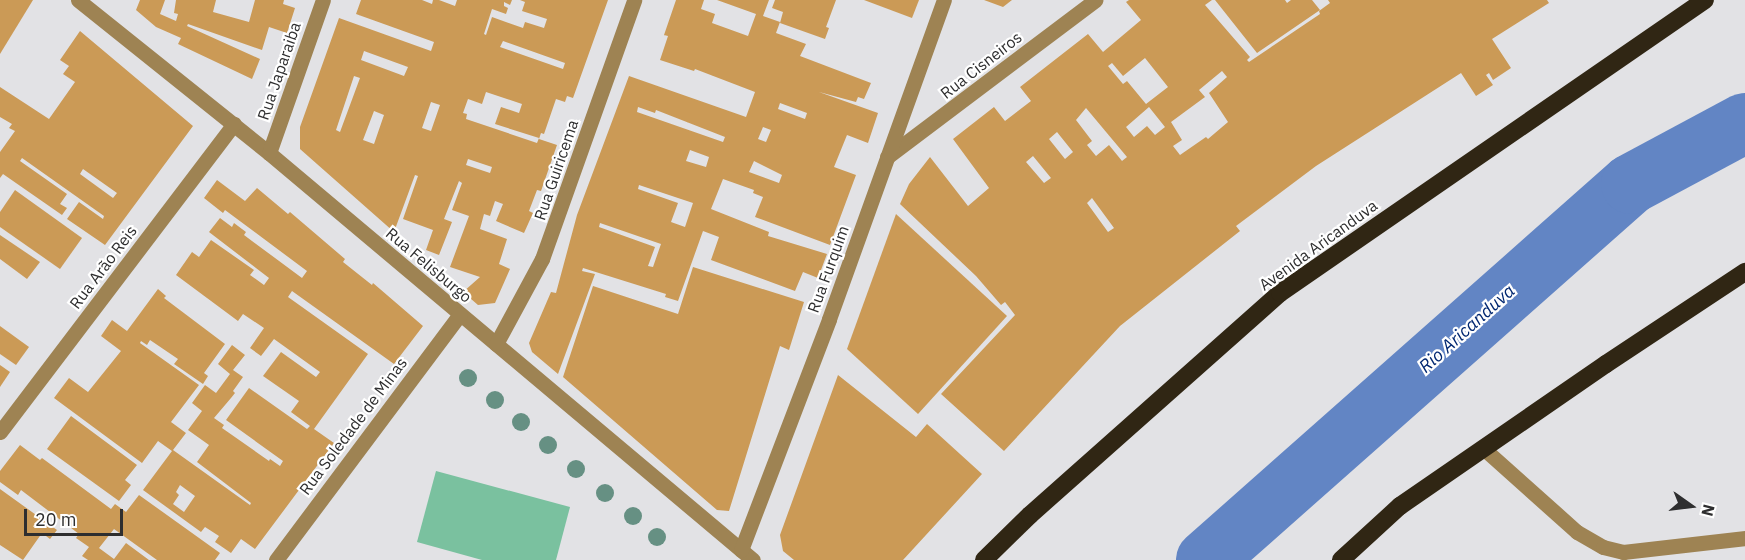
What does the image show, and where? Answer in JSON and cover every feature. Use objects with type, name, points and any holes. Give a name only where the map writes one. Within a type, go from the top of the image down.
[{"type":"highway","name":"Avenida Aricanduva","points":[[984,560],[1030,515],[1280,293],[1705,0]]},
{"type":"highway","points":[[1341,560],[1400,506],[1745,272]]},
{"type":"street","name":"Rua Felisburgo","points":[[78,0],[269,153],[747,555]]},
{"type":"street","name":"Rua Japaraiba","points":[[269,153],[322,0]]},
{"type":"street","name":"Rua Guiricema","points":[[496,344],[542,260],[634,0]]},
{"type":"street","name":"Rua Furquim","points":[[747,555],[944,0]]},
{"type":"street","name":"Rua Cisneiros","points":[[887,157],[1095,0]]},
{"type":"street","name":"Rua Arão Reis","points":[[0,432],[234,124]]},
{"type":"street","name":"Rua Soledade de Minas","points":[[276,560],[460,314]]},
{"type":"street","points":[[1484,448],[1577,532],[1604,547],[1623,552],[1745,537]]},
{"type":"green space","points":[[436,471],[570,507],[556,560],[482,560],[417,542]]},
{"type":"building","points":[[0,0],[33,0],[0,54]]},
{"type":"building","points":[[140,0],[165,0],[160,14],[176,21],[178,14],[174,13],[176,0],[216,0],[213,12],[249,22],[255,0],[284,0],[283,4],[295,8],[287,33],[269,27],[262,50],[188,24],[187,26],[260,59],[252,79],[178,44],[181,38],[156,27],[136,10]]},
{"type":"building","points":[[361,0],[422,0],[432,4],[433,0],[439,0],[455,6],[457,0],[512,0],[510,5],[504,2],[504,6],[508,8],[506,14],[492,9],[484,34],[486,35],[492,17],[523,28],[525,22],[544,28],[547,19],[522,11],[525,2],[520,0],[608,0],[573,98],[567,96],[565,102],[556,99],[544,134],[541,133],[539,139],[557,145],[541,191],[537,190],[529,211],[533,213],[524,233],[496,221],[503,204],[495,201],[490,216],[484,214],[480,229],[507,239],[499,264],[510,269],[495,303],[478,305],[463,292],[480,277],[450,267],[469,216],[452,210],[462,183],[459,181],[444,219],[452,222],[439,255],[426,250],[433,230],[403,219],[418,176],[415,175],[394,232],[300,149],[300,127],[339,18],[431,51],[434,42],[356,14]],"holes":[[[503,41],[565,63],[563,69],[500,47]],[[364,51],[408,67],[404,76],[361,60]],[[354,76],[360,78],[340,132],[336,130]],[[486,92],[522,104],[519,113],[501,107],[495,124],[539,138],[537,143],[466,119],[467,114],[463,113],[468,99],[482,104]],[[431,102],[440,105],[431,131],[422,128]],[[374,111],[384,115],[374,144],[363,140]],[[468,159],[492,167],[490,173],[466,165]]]},
{"type":"building","points":[[676,0],[704,0],[701,9],[715,14],[712,23],[748,36],[756,14],[717,0],[769,0],[763,16],[780,22],[776,33],[806,44],[800,56],[871,83],[864,99],[858,97],[856,102],[819,92],[878,113],[868,143],[847,135],[834,167],[856,175],[830,245],[755,217],[763,197],[753,193],[754,190],[723,179],[711,209],[769,232],[768,236],[827,254],[818,278],[803,272],[795,291],[711,260],[719,237],[703,231],[678,301],[665,297],[666,294],[583,268],[582,271],[595,274],[558,374],[532,352],[529,343],[551,292],[556,293],[577,215],[629,76],[746,117],[755,92],[695,69],[694,71],[660,60],[668,36],[664,35]],"holes":[[[780,103],[807,113],[805,119],[778,109]],[[638,107],[655,113],[656,110],[725,137],[723,142],[637,112]],[[763,127],[771,130],[766,142],[758,139]],[[690,150],[709,157],[706,167],[686,161]],[[754,161],[782,175],[779,183],[749,172]],[[639,185],[693,203],[685,227],[671,222],[678,203],[638,189]],[[600,223],[661,244],[653,267],[648,266],[655,247],[599,227]]]},
{"type":"building","points":[[775,0],[836,0],[826,27],[829,28],[825,39],[780,23],[783,12],[772,8]]},
{"type":"building","points":[[864,0],[919,0],[912,18]]},
{"type":"building","points":[[984,0],[1012,0],[1003,7]]},
{"type":"building","points":[[1129,0],[1212,0],[1205,5],[1250,57],[1247,60],[1249,62],[1320,14],[1319,11],[1330,3],[1328,0],[1547,0],[1549,3],[1492,39],[1511,68],[1493,80],[1489,73],[1486,75],[1493,85],[1476,96],[1461,73],[1316,166],[1236,226],[1240,231],[1120,326],[1004,451],[941,394],[1015,315],[1005,302],[1001,305],[976,276],[900,204],[909,184],[930,157],[968,206],[989,188],[953,139],[994,107],[1005,121],[1031,101],[1020,87],[1088,34],[1103,52],[1141,20],[1126,2]],"holes":[[[1145,58],[1168,87],[1146,104],[1127,81],[1123,84],[1108,66],[1112,63],[1123,76]],[[1222,71],[1227,77],[1209,93],[1228,122],[1208,139],[1206,137],[1180,155],[1173,146],[1182,140],[1171,122],[1205,97],[1199,90]],[[1149,107],[1165,127],[1155,135],[1147,126],[1134,137],[1126,127]],[[1086,108],[1127,157],[1122,161],[1109,145],[1096,156],[1087,145],[1092,141],[1076,120]],[[1057,132],[1073,152],[1065,159],[1049,139]],[[1033,156],[1051,178],[1044,183],[1026,162]],[[1092,198],[1114,228],[1108,232],[1087,203]]]},
{"type":"building","points":[[1215,0],[1285,0],[1287,3],[1291,0],[1312,0],[1320,10],[1257,53]]},
{"type":"building","points":[[80,31],[193,126],[105,245],[67,219],[79,202],[103,219],[104,216],[22,158],[20,161],[67,194],[60,204],[67,208],[62,215],[3,174],[0,178],[0,152],[15,131],[9,128],[12,124],[0,117],[0,87],[49,119],[75,82],[63,74],[69,66],[60,60]],"holes":[[[83,169],[117,193],[113,198],[80,174]]]},
{"type":"building","points":[[217,180],[245,201],[257,188],[288,214],[290,212],[345,259],[343,262],[372,285],[373,283],[423,326],[394,364],[292,291],[288,297],[368,354],[314,429],[334,443],[255,549],[241,539],[231,553],[215,542],[219,536],[205,527],[201,532],[143,490],[172,451],[158,441],[142,463],[54,398],[69,378],[88,392],[121,351],[101,336],[112,320],[127,331],[158,289],[166,296],[164,298],[225,344],[204,373],[208,376],[203,384],[174,364],[178,359],[150,340],[147,345],[141,341],[140,343],[199,385],[171,422],[186,433],[173,450],[250,505],[251,503],[197,462],[209,445],[188,430],[202,411],[192,403],[205,385],[216,393],[230,374],[218,364],[232,345],[245,355],[233,370],[243,377],[233,391],[235,393],[214,418],[224,425],[222,428],[269,461],[270,459],[280,466],[283,461],[226,420],[249,388],[307,429],[310,426],[291,412],[299,401],[263,376],[281,352],[316,377],[320,372],[274,339],[261,356],[250,348],[264,328],[243,314],[238,321],[176,275],[192,252],[199,257],[211,240],[254,270],[250,275],[264,285],[269,278],[209,232],[220,218],[232,227],[234,223],[246,232],[244,235],[302,278],[307,271],[225,210],[223,213],[204,198]],"holes":[[[180,485],[195,496],[184,512],[173,504],[179,495],[176,492]]]},
{"type":"building","points":[[15,190],[82,238],[60,269],[0,227],[0,212]]},
{"type":"building","points":[[896,214],[1007,316],[918,414],[847,349]]},
{"type":"building","points":[[0,235],[40,262],[27,279],[0,259]]},
{"type":"building","points":[[693,267],[804,302],[789,350],[780,346],[729,511],[717,510],[563,377],[593,286],[678,314]]},
{"type":"building","points":[[0,326],[29,347],[16,365],[0,354]]},
{"type":"building","points":[[0,365],[10,372],[0,387]]},
{"type":"building","points":[[838,375],[916,437],[927,424],[982,474],[903,560],[794,560],[783,551],[780,535]]},
{"type":"building","points":[[71,416],[137,465],[125,480],[131,485],[119,501],[47,449]]},
{"type":"building","points":[[20,445],[40,460],[42,458],[111,509],[115,504],[126,512],[139,495],[220,553],[215,560],[157,560],[114,529],[99,548],[114,559],[126,543],[149,560],[88,560],[82,556],[89,547],[76,538],[79,534],[21,490],[18,495],[0,482],[0,471]]},
{"type":"building","points":[[0,489],[57,530],[50,539],[42,533],[23,560],[0,545]]},
{"type":"waterway","name":"Rio Aricanduva","points":[[1206,560],[1631,184],[1745,123]]}]
